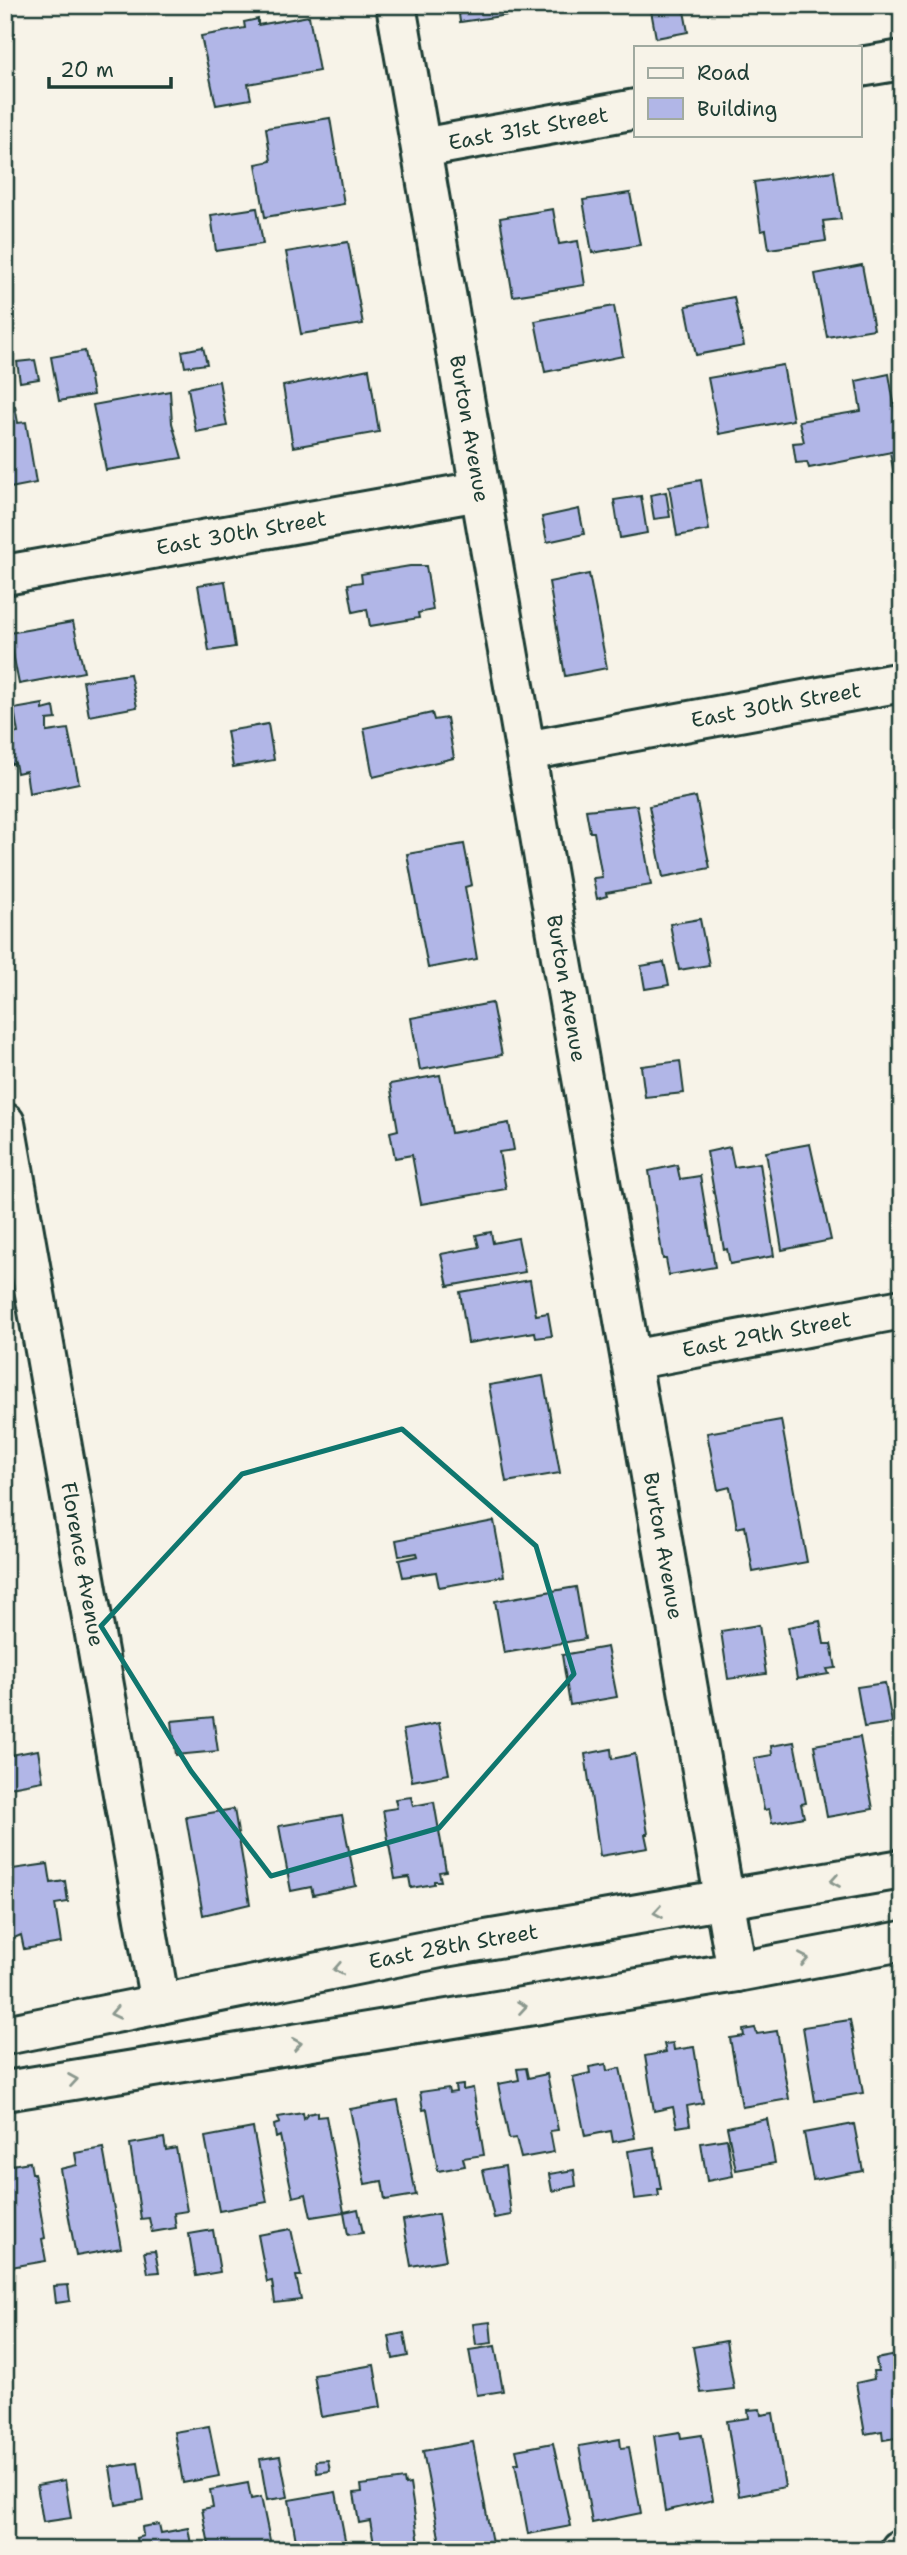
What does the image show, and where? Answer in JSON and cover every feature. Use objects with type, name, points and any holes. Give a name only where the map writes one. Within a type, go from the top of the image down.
[{"type":"street","name":"Burton Avenue","points":[[396,5],[737,1972]]},
{"type":"street","points":[[862,68],[902,60]]},
{"type":"street","name":"East 31st Street","points":[[422,148],[634,109]]},
{"type":"street","name":"East 30th Street","points":[[5,575],[479,491]]},
{"type":"street","name":"East 30th Street","points":[[526,751],[902,682]]},
{"type":"street","name":"Florence Avenue","points":[[5,1123],[160,2004]]},
{"type":"street","name":"East 29th Street","points":[[631,1360],[902,1308]]},
{"type":"street","name":"East 28th Street","points":[[5,2035],[445,1947],[902,1869]]},
{"type":"street","points":[[5,2091],[737,1972],[902,1941]]},
{"type":"highlighted area","points":[[402,1429],[536,1546],[574,1674],[439,1828],[271,1876],[191,1771],[101,1626],[242,1474]]},
{"type":"building","points":[[444,5],[542,5],[542,10],[460,22],[458,6]]},
{"type":"building","points":[[650,5],[690,5],[691,10],[684,11],[688,32],[656,38]]},
{"type":"building","points":[[309,16],[319,71],[248,84],[251,99],[216,105],[201,36],[245,28],[244,22],[258,19],[258,25]]},
{"type":"building","points":[[330,118],[344,204],[265,217],[256,164],[271,161],[266,128]]},
{"type":"building","points":[[834,171],[841,219],[823,221],[826,241],[769,249],[766,230],[761,231],[754,182]]},
{"type":"building","points":[[630,193],[640,245],[592,253],[583,200]]},
{"type":"building","points":[[257,208],[263,244],[216,251],[211,215]]},
{"type":"building","points":[[553,209],[559,244],[578,241],[585,285],[513,296],[500,218]]},
{"type":"building","points":[[348,242],[363,324],[301,334],[286,252]]},
{"type":"building","points":[[862,265],[874,329],[827,337],[815,274]]},
{"type":"building","points":[[734,297],[744,346],[696,355],[686,306]]},
{"type":"building","points":[[614,306],[623,356],[545,372],[535,321]]},
{"type":"building","points":[[203,347],[207,364],[185,367],[182,351]]},
{"type":"building","points":[[85,351],[93,395],[59,401],[51,357]]},
{"type":"building","points":[[35,360],[39,379],[20,382],[17,362]]},
{"type":"building","points":[[783,365],[793,420],[719,434],[708,378]]},
{"type":"building","points":[[369,369],[379,432],[293,447],[283,386]]},
{"type":"building","points":[[889,374],[902,450],[809,468],[807,462],[796,463],[793,443],[804,442],[799,421],[861,411],[856,381]]},
{"type":"building","points":[[219,381],[227,426],[196,432],[188,388]]},
{"type":"building","points":[[170,391],[172,423],[182,458],[106,470],[93,405]]},
{"type":"building","points":[[15,406],[18,423],[26,422],[36,483],[5,489],[5,408]]},
{"type":"building","points":[[902,450],[902,486],[896,486],[890,452]]},
{"type":"building","points":[[701,480],[709,530],[677,536],[669,486]]},
{"type":"building","points":[[666,492],[670,517],[654,519],[650,495]]},
{"type":"building","points":[[641,496],[647,533],[620,538],[614,500]]},
{"type":"building","points":[[579,509],[584,534],[547,542],[542,517]]},
{"type":"building","points":[[426,566],[433,610],[418,613],[419,618],[370,626],[367,609],[353,612],[348,584],[362,582],[361,574]]},
{"type":"building","points":[[589,574],[607,668],[565,676],[549,582]]},
{"type":"building","points":[[225,581],[235,647],[209,651],[198,585]]},
{"type":"building","points":[[73,622],[84,672],[19,684],[9,633]]},
{"type":"building","points":[[130,674],[137,707],[89,716],[83,681]]},
{"type":"building","points":[[43,704],[43,710],[54,707],[56,719],[47,720],[47,732],[68,729],[79,783],[29,793],[26,771],[17,773],[15,763],[11,764],[6,735],[18,733],[14,709]]},
{"type":"building","points":[[432,713],[434,720],[447,718],[454,758],[373,777],[364,728]]},
{"type":"building","points":[[268,724],[274,760],[233,767],[227,731]]},
{"type":"building","points":[[696,797],[710,868],[663,877],[649,806]]},
{"type":"building","points":[[637,805],[651,885],[606,893],[607,896],[597,899],[593,878],[602,877],[594,832],[590,832],[586,810]]},
{"type":"building","points":[[464,844],[472,885],[465,887],[477,959],[428,968],[407,854]]},
{"type":"building","points":[[700,919],[709,965],[679,970],[670,924]]},
{"type":"building","points":[[664,962],[669,985],[645,989],[641,966]]},
{"type":"building","points":[[492,1003],[502,1055],[420,1070],[411,1018]]},
{"type":"building","points":[[680,1061],[684,1093],[645,1097],[641,1066]]},
{"type":"building","points":[[440,1075],[451,1133],[509,1123],[514,1150],[499,1152],[506,1189],[421,1204],[412,1155],[395,1158],[390,1132],[398,1130],[390,1084]]},
{"type":"building","points":[[810,1144],[831,1240],[782,1250],[766,1152]]},
{"type":"building","points":[[730,1147],[734,1167],[760,1163],[774,1256],[730,1264],[727,1249],[724,1250],[707,1152]]},
{"type":"building","points":[[677,1165],[680,1179],[700,1176],[715,1267],[669,1275],[666,1259],[663,1259],[649,1171]]},
{"type":"building","points":[[491,1232],[493,1243],[518,1238],[525,1272],[448,1286],[441,1254],[479,1247],[476,1235]]},
{"type":"building","points":[[530,1280],[536,1315],[548,1313],[552,1336],[536,1338],[535,1332],[468,1343],[460,1292]]},
{"type":"building","points":[[543,1376],[560,1473],[506,1482],[489,1385]]},
{"type":"building","points":[[781,1420],[807,1562],[753,1572],[745,1526],[737,1528],[730,1487],[718,1490],[707,1433]]},
{"type":"building","points":[[494,1521],[504,1576],[439,1587],[436,1572],[403,1577],[399,1560],[418,1556],[417,1553],[399,1556],[396,1540]]},
{"type":"building","points":[[576,1587],[585,1639],[504,1653],[495,1601]]},
{"type":"building","points":[[820,1621],[824,1644],[831,1644],[836,1668],[827,1669],[829,1674],[797,1679],[788,1627]]},
{"type":"building","points":[[759,1625],[766,1674],[728,1679],[721,1631]]},
{"type":"building","points":[[607,1647],[617,1697],[570,1705],[562,1655]]},
{"type":"building","points":[[885,1683],[892,1723],[864,1727],[857,1687]]},
{"type":"building","points":[[213,1717],[218,1751],[176,1755],[172,1721]]},
{"type":"building","points":[[439,1723],[449,1774],[412,1781],[403,1730]]},
{"type":"building","points":[[860,1737],[873,1809],[827,1817],[814,1745]]},
{"type":"building","points":[[794,1742],[806,1803],[801,1804],[804,1817],[772,1823],[769,1809],[764,1810],[754,1758],[772,1755],[771,1746]]},
{"type":"building","points":[[611,1749],[612,1759],[635,1754],[648,1848],[600,1856],[585,1754]]},
{"type":"building","points":[[38,1750],[43,1781],[5,1788],[5,1756]]},
{"type":"building","points":[[411,1797],[413,1806],[434,1802],[446,1871],[439,1872],[441,1881],[411,1888],[409,1877],[395,1879],[383,1810],[397,1808],[395,1799]]},
{"type":"building","points":[[234,1809],[250,1904],[203,1915],[186,1817]]},
{"type":"building","points":[[342,1815],[356,1886],[313,1895],[311,1887],[291,1891],[279,1826]]},
{"type":"building","points":[[48,1864],[51,1883],[65,1881],[68,1902],[55,1904],[61,1943],[24,1949],[21,1935],[5,1942],[5,1870]]},
{"type":"building","points":[[850,2020],[863,2093],[815,2101],[803,2027]]},
{"type":"building","points":[[755,2028],[757,2034],[777,2031],[789,2099],[742,2107],[730,2038],[744,2036],[743,2030]]},
{"type":"building","points":[[673,2043],[674,2050],[694,2047],[703,2103],[687,2106],[690,2125],[677,2127],[673,2107],[654,2111],[645,2056],[666,2052],[664,2044]]},
{"type":"building","points":[[606,2064],[607,2071],[620,2068],[635,2138],[613,2142],[611,2131],[585,2136],[573,2077],[590,2073],[589,2067]]},
{"type":"building","points":[[526,2068],[528,2078],[547,2074],[558,2130],[550,2131],[554,2152],[521,2158],[516,2138],[509,2139],[498,2084],[519,2080],[517,2069]]},
{"type":"building","points":[[463,2085],[463,2090],[473,2088],[484,2155],[463,2158],[465,2166],[438,2171],[427,2109],[423,2110],[420,2092],[448,2088],[449,2093],[456,2092],[455,2086]]},
{"type":"building","points":[[398,2101],[416,2195],[385,2200],[382,2181],[365,2184],[350,2109]]},
{"type":"building","points":[[317,2112],[317,2117],[326,2116],[344,2212],[311,2217],[306,2194],[293,2197],[280,2136],[276,2138],[274,2125],[280,2123],[278,2117],[303,2113],[304,2119],[308,2114]]},
{"type":"building","points":[[767,2119],[775,2163],[736,2170],[727,2127]]},
{"type":"building","points":[[854,2124],[863,2171],[813,2180],[804,2133]]},
{"type":"building","points":[[253,2128],[267,2202],[219,2211],[205,2137]]},
{"type":"building","points":[[164,2138],[166,2150],[176,2148],[187,2211],[174,2213],[176,2228],[152,2232],[149,2218],[141,2219],[130,2144]]},
{"type":"building","points":[[727,2139],[733,2176],[707,2181],[701,2143]]},
{"type":"building","points":[[654,2147],[661,2189],[658,2189],[659,2196],[635,2199],[628,2151]]},
{"type":"building","points":[[103,2148],[121,2248],[76,2256],[60,2169],[77,2165],[75,2153]]},
{"type":"building","points":[[30,2162],[45,2238],[42,2239],[46,2261],[5,2268],[5,2166]]},
{"type":"building","points":[[505,2166],[511,2215],[494,2218],[483,2170]]},
{"type":"building","points":[[574,2170],[576,2186],[552,2191],[549,2174]]},
{"type":"building","points":[[358,2209],[363,2233],[348,2235],[344,2212]]},
{"type":"building","points":[[438,2214],[446,2260],[411,2266],[403,2220]]},
{"type":"building","points":[[291,2229],[301,2276],[296,2276],[301,2300],[275,2303],[272,2281],[267,2282],[258,2235]]},
{"type":"building","points":[[213,2230],[220,2272],[196,2276],[189,2234]]},
{"type":"building","points":[[155,2251],[159,2272],[148,2273],[144,2252]]},
{"type":"building","points":[[68,2285],[70,2301],[56,2303],[54,2286]]},
{"type":"building","points":[[490,2322],[492,2343],[476,2345],[473,2324]]},
{"type":"building","points":[[404,2333],[408,2356],[393,2359],[389,2336]]},
{"type":"building","points":[[726,2341],[734,2389],[701,2393],[693,2347]]},
{"type":"building","points":[[495,2346],[503,2391],[477,2395],[469,2350]]},
{"type":"building","points":[[902,2354],[902,2437],[883,2440],[882,2431],[865,2434],[856,2383],[874,2379],[873,2371],[878,2371],[876,2359]]},
{"type":"building","points":[[374,2365],[381,2407],[321,2417],[314,2375]]},
{"type":"building","points":[[760,2409],[761,2415],[773,2413],[785,2487],[739,2496],[727,2421],[749,2418],[748,2410]]},
{"type":"building","points":[[209,2426],[219,2476],[183,2483],[174,2432]]},
{"type":"building","points":[[680,2432],[681,2438],[702,2435],[713,2500],[665,2511],[654,2436]]},
{"type":"building","points":[[620,2439],[621,2448],[629,2447],[641,2513],[592,2523],[579,2446]]},
{"type":"building","points":[[473,2442],[493,2548],[457,2550],[456,2545],[441,2548],[423,2451]]},
{"type":"building","points":[[553,2443],[571,2526],[528,2534],[515,2463],[519,2463],[516,2450]]},
{"type":"building","points":[[280,2456],[288,2497],[267,2500],[260,2459]]},
{"type":"building","points":[[328,2460],[330,2471],[317,2473],[316,2461]]},
{"type":"building","points":[[138,2463],[144,2500],[116,2505],[110,2467]]},
{"type":"building","points":[[404,2479],[405,2485],[410,2484],[420,2550],[375,2550],[370,2521],[359,2523],[354,2493],[362,2492],[361,2485]]},
{"type":"building","points":[[65,2480],[71,2518],[43,2522],[37,2485]]},
{"type":"building","points":[[248,2483],[251,2499],[261,2497],[272,2550],[210,2550],[202,2509],[213,2507],[210,2490]]},
{"type":"building","points":[[336,2492],[347,2550],[305,2550],[303,2540],[296,2541],[289,2500]]},
{"type":"building","points":[[159,2524],[161,2533],[188,2528],[192,2550],[138,2550],[136,2538],[143,2536],[142,2527]]},
{"type":"building","points":[[83,2544],[84,2550],[65,2550],[65,2547]]},
{"type":"building","points":[[116,2545],[117,2550],[88,2550]]}]
